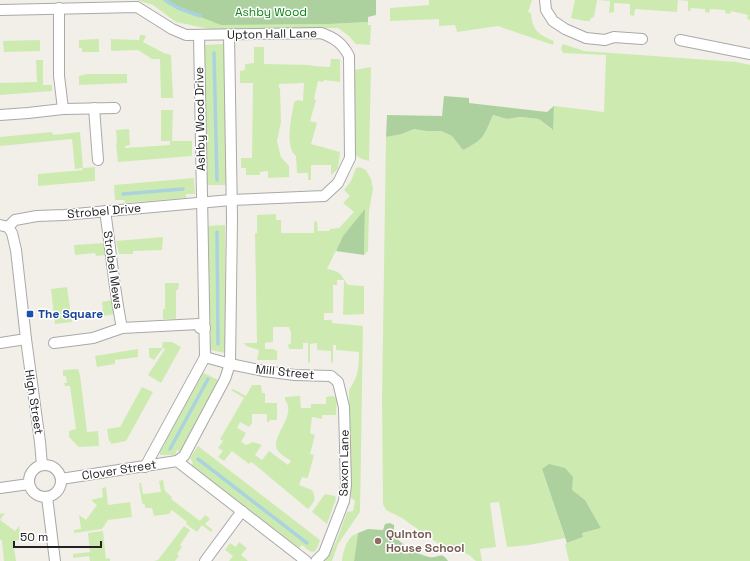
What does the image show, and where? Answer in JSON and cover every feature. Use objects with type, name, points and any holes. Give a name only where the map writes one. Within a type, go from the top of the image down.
[{"type":"street","points":[[545,0],[546,10],[553,21],[565,29],[586,38],[605,40],[614,37],[642,39]]},
{"type":"street","name":"Upton Hall Lane","points":[[0,10],[22,5],[59,8],[138,7],[172,29],[186,35],[321,33],[332,37],[344,46],[349,56],[350,158],[338,183],[324,196],[231,200]]},
{"type":"street","points":[[59,8],[59,76],[63,109]]},
{"type":"street","name":"Ashby Wood Drive","points":[[145,466],[205,357],[199,35]]},
{"type":"street","points":[[229,35],[232,218],[230,364],[225,379],[184,456],[177,461],[306,561]]},
{"type":"street","points":[[680,40],[750,54]]},
{"type":"street","points":[[94,108],[98,160]]},
{"type":"street","points":[[0,115],[63,109],[115,108]]},
{"type":"street","points":[[203,203],[231,200]]},
{"type":"street","name":"Strobel Drive","points":[[4,226],[15,220],[37,216],[203,203]]},
{"type":"street","name":"Strobel Mews","points":[[106,211],[115,277],[117,305],[122,328]]},
{"type":"street","points":[[0,343],[26,339],[16,250],[12,233],[4,226]]},
{"type":"street","points":[[54,343],[93,338],[122,328],[199,324],[200,328],[205,328]]},
{"type":"street","name":"High Street","points":[[26,339],[42,465]]},
{"type":"street","points":[[205,357],[230,364]]},
{"type":"street","name":"Mill Street","points":[[230,364],[264,371],[295,375],[331,376],[338,382]]},
{"type":"street","name":"Saxon Lane","points":[[316,561],[324,553],[344,501],[346,485],[344,407],[338,382]]},
{"type":"street","name":"Clover Street","points":[[61,479],[177,461]]},
{"type":"street","points":[[42,465],[48,465],[58,470],[61,479],[59,489],[56,493],[47,497],[36,494],[32,491],[29,484],[29,478],[33,469],[42,465]]},
{"type":"street","points":[[0,488],[29,484]]},
{"type":"street","points":[[47,497],[55,561]]},
{"type":"street","points":[[205,561],[242,511]]},
{"type":"green space","points":[[137,0],[187,0],[221,25],[329,24],[368,22],[368,25],[371,25],[370,45],[356,44],[349,36],[338,28],[209,29],[176,22],[153,5]]},
{"type":"green space","name":"Ashby Wood","points":[[165,0],[376,0],[376,15],[368,17],[368,22],[329,24],[221,25],[178,8]]},
{"type":"green space","points":[[429,0],[532,0],[528,12],[531,13],[533,24],[540,34],[554,41],[553,45],[498,26],[457,32],[455,25],[439,26],[439,19],[390,21],[390,8],[429,5]]},
{"type":"green space","points":[[575,0],[597,0],[594,17],[591,18],[590,21],[571,18]]},
{"type":"green space","points":[[597,0],[678,0],[677,12],[635,9],[634,16],[630,15],[630,4],[614,3],[614,12],[609,13],[610,1]]},
{"type":"green space","points":[[678,0],[750,0],[750,20],[747,19],[748,15],[731,11],[730,14],[725,13],[725,10],[710,9],[709,13],[705,12],[705,9],[691,8],[690,11],[688,11],[688,1]]},
{"type":"green space","points":[[140,35],[146,36],[143,42],[171,55],[173,98],[161,98],[160,59],[152,59],[138,50],[111,51],[111,39],[139,40]]},
{"type":"green space","points":[[99,39],[99,52],[82,52],[82,48],[79,48],[79,40]]},
{"type":"green space","points":[[40,40],[40,51],[4,52],[3,41]]},
{"type":"green space","points":[[224,44],[227,185],[207,185],[205,45]]},
{"type":"green space","points":[[563,44],[584,51],[737,62],[750,65],[750,561],[569,561],[565,544],[583,537],[582,533],[601,528],[585,500],[542,469],[565,538],[529,545],[507,547],[499,502],[490,503],[496,547],[480,549],[482,561],[476,561],[469,555],[440,545],[402,518],[386,510],[383,504],[382,398],[386,137],[402,134],[414,129],[441,131],[452,136],[463,150],[479,141],[488,128],[493,115],[507,119],[521,117],[539,119],[552,130],[554,106],[604,112],[606,55],[563,53],[561,48]]},
{"type":"green space","points":[[254,47],[264,47],[264,64],[330,67],[331,59],[340,59],[340,82],[324,80],[323,82],[318,81],[314,99],[316,100],[310,121],[317,123],[311,144],[340,152],[338,169],[331,175],[331,165],[311,165],[311,180],[308,180],[308,173],[297,173],[296,156],[290,145],[290,130],[294,102],[298,100],[303,101],[304,83],[279,84],[281,122],[277,141],[281,157],[289,166],[289,177],[268,178],[268,171],[260,172],[260,175],[246,175],[246,168],[241,168],[241,158],[252,158],[253,83],[240,83],[240,71],[245,70],[245,64],[254,63]]},
{"type":"green space","points":[[36,60],[43,60],[43,85],[52,85],[52,91],[0,95],[0,83],[37,82]]},
{"type":"green space","points":[[371,67],[369,161],[354,154],[355,70]]},
{"type":"green space","points":[[87,74],[127,74],[127,83],[79,85],[79,76]]},
{"type":"green space","points":[[444,96],[469,98],[469,103],[547,112],[554,106],[553,130],[539,119],[521,117],[507,119],[493,115],[482,137],[463,150],[452,136],[441,131],[414,129],[402,134],[386,137],[387,115],[442,116]]},
{"type":"green space","points":[[161,110],[173,110],[172,141],[192,141],[192,156],[118,162],[116,130],[129,129],[130,145],[125,146],[125,148],[170,145],[170,141],[161,141]]},
{"type":"green space","points":[[52,132],[53,135],[80,132],[83,168],[95,167],[95,181],[38,186],[38,174],[83,170],[82,168],[75,169],[72,139],[0,146],[0,137]]},
{"type":"green space","points":[[359,167],[366,170],[371,179],[373,189],[369,211],[368,251],[364,255],[365,210],[343,236],[327,269],[340,274],[348,285],[364,286],[364,314],[343,315],[344,280],[337,280],[337,285],[333,285],[333,313],[324,313],[324,320],[332,320],[332,323],[363,326],[360,512],[338,544],[332,561],[325,561],[336,542],[347,512],[353,511],[355,501],[351,498],[349,390],[357,372],[359,352],[336,350],[336,345],[333,345],[333,363],[331,362],[331,351],[317,350],[317,343],[310,344],[310,362],[308,363],[308,343],[303,343],[303,349],[289,349],[288,345],[291,343],[291,333],[289,327],[273,327],[273,342],[265,343],[265,349],[273,349],[277,351],[277,360],[257,360],[259,350],[246,346],[244,343],[257,343],[255,233],[257,233],[257,215],[276,214],[276,220],[281,220],[281,233],[314,233],[314,222],[317,221],[318,231],[329,231],[330,229],[339,228],[354,212],[343,203],[350,196],[344,190],[351,181],[356,168]]},
{"type":"green space","points":[[194,178],[195,194],[186,194],[186,198],[125,203],[124,200],[115,200],[114,185]]},
{"type":"green space","points":[[365,209],[364,255],[336,251],[343,236]]},
{"type":"green space","points":[[225,225],[225,353],[211,350],[208,226]]},
{"type":"green space","points":[[163,237],[162,250],[133,251],[133,254],[119,254],[116,241]]},
{"type":"green space","points":[[105,243],[107,255],[96,256],[95,253],[75,255],[74,245]]},
{"type":"green space","points":[[165,283],[179,283],[178,290],[176,290],[176,319],[163,319],[163,309],[165,309]]},
{"type":"green space","points":[[67,287],[72,322],[55,324],[51,289]]},
{"type":"green space","points":[[112,300],[114,314],[94,318],[93,313],[103,312],[102,302]]},
{"type":"green space","points":[[163,342],[172,342],[181,347],[161,383],[148,375],[165,349],[163,348],[154,360],[149,357],[149,348],[162,348]]},
{"type":"green space","points":[[138,349],[138,357],[115,360],[115,364],[97,367],[95,356]]},
{"type":"green space","points":[[78,369],[87,432],[98,431],[99,446],[79,447],[69,437],[69,431],[76,429],[70,386],[65,386],[64,383],[67,383],[66,376],[63,376],[63,370]]},
{"type":"green space","points":[[202,372],[220,381],[181,452],[177,450],[175,455],[160,455],[160,451],[165,444],[163,442]]},
{"type":"green space","points":[[252,385],[261,385],[262,393],[265,393],[265,403],[277,403],[277,420],[270,420],[267,422],[267,414],[252,414],[252,423],[249,427],[240,422],[237,428],[246,433],[241,442],[246,445],[253,442],[262,445],[255,455],[262,460],[269,451],[288,465],[291,461],[278,451],[276,446],[279,433],[288,413],[288,406],[285,397],[300,396],[301,408],[311,408],[311,404],[326,404],[326,397],[333,396],[337,398],[336,415],[322,415],[322,419],[312,417],[310,433],[315,435],[310,454],[314,455],[308,477],[302,477],[299,485],[312,490],[314,493],[314,500],[308,509],[254,464],[251,462],[249,464],[232,451],[224,461],[218,457],[223,451],[218,448],[223,441],[220,439],[244,398],[231,390],[233,389],[246,396]]},
{"type":"green space","points":[[142,387],[153,392],[126,441],[111,444],[111,441],[109,442],[107,429],[120,427]]},
{"type":"green space","points":[[198,446],[320,540],[317,549],[312,552],[302,545],[299,548],[191,465],[193,463],[190,458]]},
{"type":"green space","points":[[549,464],[565,468],[573,477],[572,490],[585,500],[601,528],[582,533],[583,537],[567,543],[542,469]]},
{"type":"green space","points":[[163,480],[165,491],[172,497],[171,499],[200,521],[205,515],[210,519],[205,524],[213,530],[211,532],[202,525],[197,532],[186,524],[187,522],[172,510],[169,514],[154,516],[152,508],[145,508],[145,505],[142,503],[139,483],[141,483],[143,494],[161,492],[159,481]]},
{"type":"green space","points":[[106,487],[108,505],[130,502],[132,517],[108,520],[102,529],[74,533],[74,530],[81,529],[79,515],[86,520],[97,505],[91,500],[103,497],[102,488]]},
{"type":"green space","points":[[325,494],[335,496],[336,499],[327,524],[312,512]]},
{"type":"green space","points":[[5,513],[0,520],[0,514]]},
{"type":"green space","points":[[0,520],[15,531],[19,526],[21,537],[32,535],[33,538],[13,541],[16,561],[4,561],[2,541],[0,539]]},
{"type":"green space","name":"Quinton House School","points":[[390,523],[394,525],[394,536],[410,549],[429,557],[441,555],[448,561],[354,561],[358,533],[368,529],[383,530],[385,524]]},
{"type":"green space","points":[[184,526],[190,530],[180,545],[182,547],[177,554],[179,556],[175,561],[154,561],[158,560]]},
{"type":"green space","points":[[103,531],[106,559],[110,558],[110,561],[90,561],[89,556],[73,558],[73,554],[90,552],[88,533]]},
{"type":"green space","points":[[358,533],[354,561],[342,561],[343,553],[348,541],[351,537]]},
{"type":"green space","points":[[239,542],[247,548],[241,555],[248,561],[229,561],[233,556],[225,550],[230,543],[236,547]]},
{"type":"waterway","points":[[165,0],[178,8],[200,16]]},
{"type":"waterway","points":[[214,53],[217,180]]},
{"type":"waterway","points":[[123,194],[183,189]]},
{"type":"waterway","points":[[217,232],[218,344]]},
{"type":"waterway","points":[[170,449],[208,379]]},
{"type":"waterway","points":[[198,459],[307,543]]},
{"type":"place","name":"The Square","points":[[30,314]]},
{"type":"place","name":"Quinton House School","points":[[378,541]]}]
